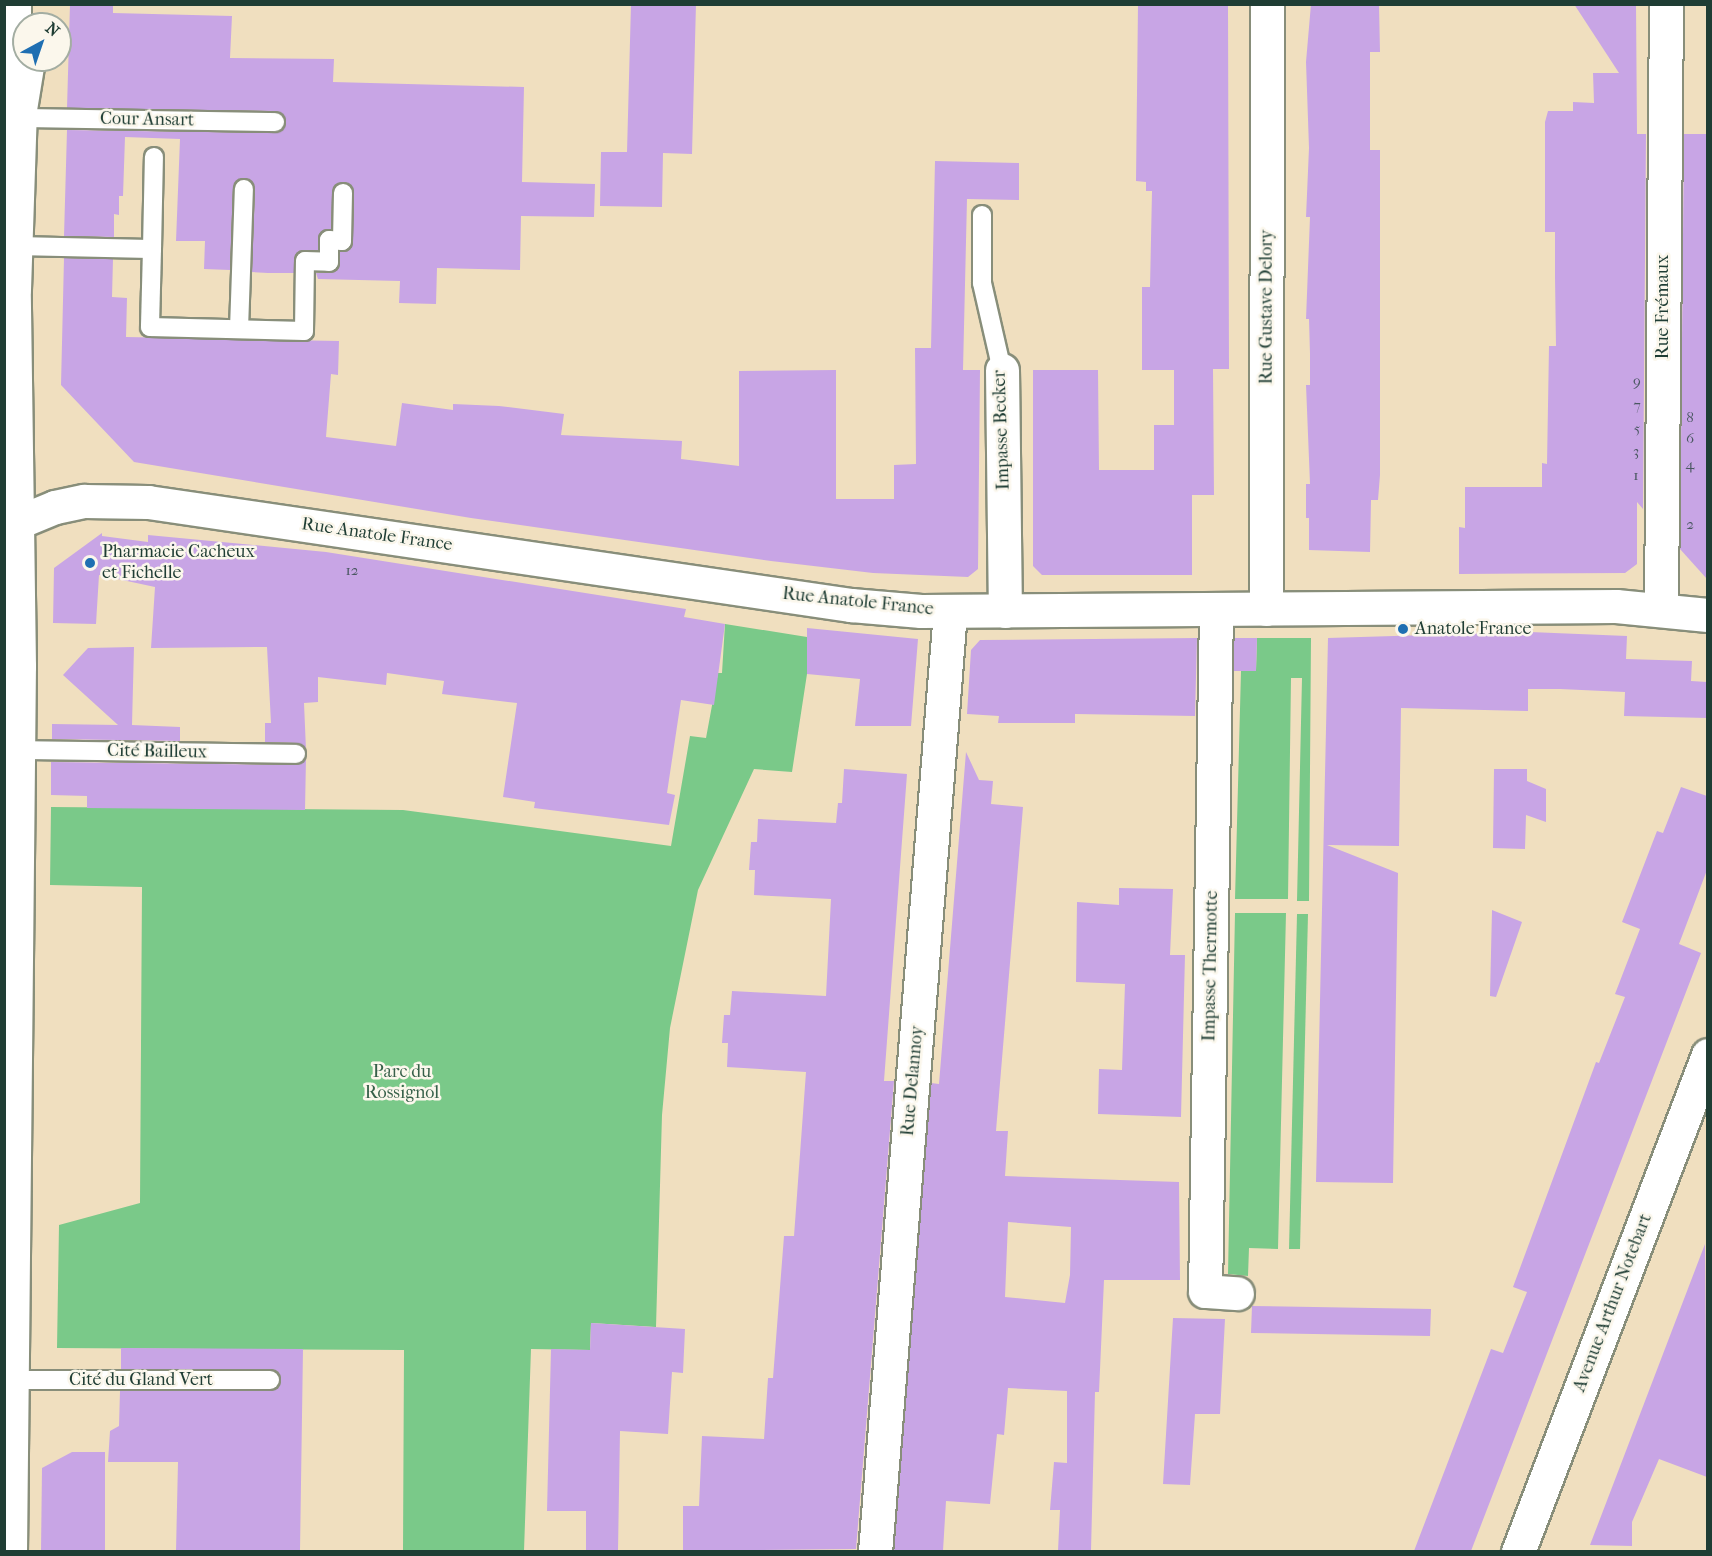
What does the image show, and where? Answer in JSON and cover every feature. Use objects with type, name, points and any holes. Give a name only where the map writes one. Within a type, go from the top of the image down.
[{"type":"street","name":"Rue Gustave Delory","points":[[1266,609],[1267,4]]},
{"type":"street","name":"Rue Frémaux","points":[[1661,609],[1666,4]]},
{"type":"street","points":[[10,1551],[12,1380],[10,1227],[19,750],[12,524],[15,246],[22,72]]},
{"type":"street","name":"Impasse Becker","points":[[1002,370],[1005,611]]},
{"type":"street","name":"Rue Anatole France","points":[[12,524],[84,501],[148,502],[851,605],[950,611],[1661,609],[1707,615]]},
{"type":"street","name":"Impasse Thermotte","points":[[1216,609],[1205,1292],[1237,1293]]},
{"type":"street","name":"Rue Delannoy","points":[[876,1551],[950,611]]},
{"type":"street","name":"Avenue Arthur Notebart","points":[[1518,1551],[1707,1055]]},
{"type":"lane","name":"Cour Ansart","points":[[19,113],[275,122]]},
{"type":"lane","points":[[154,157],[150,327],[304,331],[305,261],[329,262],[329,240],[342,241],[343,193]]},
{"type":"lane","points":[[239,329],[244,189]]},
{"type":"lane","name":"Impasse Becker","points":[[982,215],[982,283],[1002,370]]},
{"type":"lane","points":[[15,246],[152,249]]},
{"type":"lane","name":"Cité Bailleux","points":[[19,750],[296,754]]},
{"type":"lane","name":"Cité du Gland Vert","points":[[12,1380],[270,1380]]},
{"type":"green space","name":"Parc du Rossignol","points":[[725,624],[807,637],[807,674],[792,772],[754,769],[698,890],[670,1028],[662,1115],[656,1327],[591,1323],[590,1350],[531,1349],[524,1551],[403,1551],[404,1350],[57,1348],[59,1225],[140,1203],[142,887],[50,885],[51,807],[403,810],[671,846],[690,736],[706,738],[718,673],[722,673]]},
{"type":"green space","points":[[1257,638],[1311,638],[1309,901],[1297,901],[1302,678],[1291,678],[1288,899],[1235,899],[1241,671],[1256,670]]},
{"type":"green space","points":[[1235,913],[1286,913],[1278,1249],[1249,1248],[1248,1276],[1228,1274]]},
{"type":"green space","points":[[1297,914],[1308,914],[1300,1249],[1289,1249]]},
{"type":"building","points":[[70,4],[113,4],[113,13],[232,16],[230,58],[334,59],[333,82],[524,87],[522,182],[595,184],[594,217],[521,216],[520,270],[437,268],[436,304],[399,303],[400,281],[318,279],[316,273],[329,273],[338,268],[340,252],[352,246],[354,193],[348,183],[338,183],[333,188],[331,229],[319,235],[318,250],[296,255],[294,273],[268,273],[252,272],[255,189],[249,179],[238,179],[233,189],[230,270],[204,269],[205,241],[176,241],[180,139],[125,137],[123,196],[119,196],[119,215],[114,214],[114,237],[64,236],[67,130],[275,133],[286,123],[284,116],[275,111],[67,108],[68,72],[72,72],[72,12],[70,12]]},
{"type":"building","points":[[631,4],[696,4],[692,154],[663,153],[662,207],[600,206],[601,152],[627,152]]},
{"type":"building","points":[[1138,4],[1228,4],[1229,369],[1213,369],[1214,495],[1192,495],[1192,575],[1042,575],[1033,566],[1033,370],[1098,370],[1099,470],[1154,470],[1154,425],[1174,425],[1174,370],[1142,370],[1142,287],[1150,287],[1152,191],[1146,191],[1146,182],[1136,181]]},
{"type":"building","points":[[1311,4],[1379,4],[1380,52],[1370,52],[1370,150],[1380,150],[1380,475],[1378,500],[1371,500],[1370,552],[1309,550],[1309,518],[1306,518],[1306,484],[1310,484],[1306,385],[1310,385],[1310,354],[1309,319],[1306,319],[1310,217],[1306,217],[1309,148],[1306,62]]},
{"type":"building","points":[[1574,4],[1636,4],[1637,134],[1646,134],[1643,509],[1637,502],[1637,564],[1625,573],[1459,574],[1459,527],[1465,528],[1465,487],[1542,487],[1542,463],[1547,464],[1549,346],[1556,346],[1555,232],[1545,232],[1545,122],[1548,111],[1573,111],[1573,102],[1594,103],[1593,73],[1619,73]]},
{"type":"building","points":[[1684,134],[1707,134],[1707,579],[1680,549]]},
{"type":"building","points":[[935,161],[1019,163],[1019,200],[967,199],[963,370],[980,370],[978,569],[968,577],[873,573],[771,561],[471,518],[134,462],[61,385],[64,258],[113,259],[112,297],[127,298],[126,337],[339,341],[338,375],[331,374],[326,437],[396,446],[402,403],[453,410],[453,404],[499,406],[564,414],[561,435],[682,441],[681,459],[739,466],[739,371],[836,370],[836,499],[894,499],[894,465],[916,464],[915,348],[931,348]]},
{"type":"building","points":[[102,533],[102,536],[148,542],[148,535],[326,552],[686,609],[684,617],[725,624],[714,705],[681,700],[667,793],[675,795],[669,825],[534,808],[535,802],[503,797],[517,703],[442,694],[444,681],[387,673],[386,685],[318,677],[318,702],[304,703],[306,750],[297,743],[265,742],[265,723],[271,723],[267,647],[151,648],[155,587],[99,575],[96,624],[53,623],[54,568]]},
{"type":"building","points":[[807,628],[918,639],[911,726],[855,726],[860,679],[807,674]]},
{"type":"building","points":[[1530,632],[1627,636],[1626,659],[1692,661],[1691,681],[1707,682],[1707,718],[1624,716],[1625,692],[1560,689],[1528,689],[1528,711],[1401,708],[1399,846],[1327,845],[1398,873],[1393,1183],[1316,1182],[1328,638]]},
{"type":"building","points":[[1197,638],[1195,716],[1075,714],[1075,723],[998,723],[999,716],[967,714],[971,650],[980,640]]},
{"type":"building","points":[[1234,638],[1257,638],[1256,671],[1234,671]]},
{"type":"building","points":[[134,647],[132,725],[180,727],[180,741],[52,739],[52,724],[118,725],[63,675],[88,648]]},
{"type":"building","points":[[966,752],[979,780],[993,781],[991,804],[1023,807],[996,1131],[1008,1131],[1005,1176],[1179,1182],[1180,1280],[1104,1280],[1099,1392],[1095,1392],[1091,1551],[1058,1551],[1060,1510],[1050,1510],[1054,1462],[1067,1463],[1067,1391],[1008,1388],[1004,1435],[997,1434],[990,1504],[946,1501],[943,1551],[894,1551],[931,1083],[939,1084]],"holes":[[[1008,1222],[1071,1227],[1070,1275],[1065,1303],[1005,1297]]]},
{"type":"building","points":[[306,758],[305,810],[87,808],[87,796],[51,795],[51,762],[296,765]]},
{"type":"building","points":[[844,769],[907,774],[884,1081],[894,1081],[856,1549],[683,1551],[683,1506],[699,1506],[702,1436],[764,1439],[768,1378],[773,1378],[784,1236],[794,1236],[806,1072],[727,1067],[728,1043],[722,1043],[724,1015],[730,1015],[732,991],[826,996],[831,899],[754,895],[755,870],[749,870],[751,842],[757,842],[758,819],[836,823],[838,803],[842,803]]},
{"type":"building","points":[[1494,769],[1527,769],[1527,781],[1546,789],[1546,822],[1526,815],[1525,849],[1493,848]]},
{"type":"building","points":[[1681,787],[1707,796],[1707,870],[1679,944],[1701,953],[1471,1551],[1414,1551],[1491,1349],[1503,1353],[1527,1292],[1513,1287],[1596,1062],[1599,1063],[1625,997],[1615,994],[1640,929],[1622,922],[1657,831],[1663,833]]},
{"type":"building","points":[[1119,888],[1173,889],[1170,955],[1185,955],[1181,1117],[1098,1114],[1099,1069],[1122,1070],[1125,984],[1076,982],[1077,902],[1119,905]]},
{"type":"building","points":[[1492,910],[1522,922],[1496,997],[1490,996]]},
{"type":"building","points":[[1705,1244],[1707,1477],[1659,1459],[1632,1522],[1632,1546],[1590,1545]]},
{"type":"building","points":[[1252,1306],[1431,1309],[1430,1336],[1251,1333]]},
{"type":"building","points":[[1173,1318],[1225,1319],[1220,1414],[1195,1414],[1190,1485],[1163,1484]]},
{"type":"building","points":[[591,1323],[685,1329],[683,1373],[672,1372],[668,1434],[620,1431],[618,1551],[586,1551],[586,1511],[547,1511],[551,1349],[590,1350]]},
{"type":"building","points":[[121,1348],[303,1349],[300,1551],[176,1551],[178,1462],[108,1462],[110,1431],[119,1426],[120,1391],[270,1391],[280,1385],[279,1374],[270,1369],[121,1369]]},
{"type":"building","points":[[72,1452],[105,1452],[105,1551],[41,1551],[42,1468]]},
{"type":"place","name":"Pharmacie Cacheux et Fichelle","points":[[90,563]]},
{"type":"place","name":"Anatole France","points":[[1403,629]]}]
